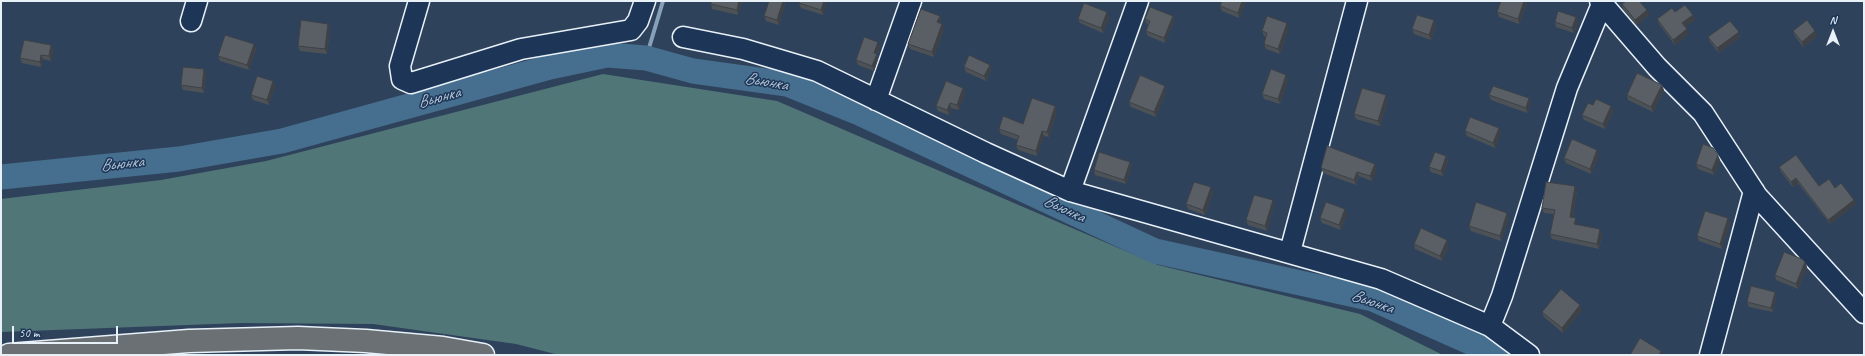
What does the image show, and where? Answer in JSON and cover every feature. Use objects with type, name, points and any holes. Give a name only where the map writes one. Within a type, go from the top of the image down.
[{"type":"main road","points":[[9,355],[189,341],[298,338],[381,342],[443,348],[483,355]]},
{"type":"street","points":[[191,21],[196,1]]},
{"type":"street","points":[[419,1],[400,66],[402,79],[411,82],[522,49],[631,30],[638,21],[644,1]]},
{"type":"street","points":[[876,100],[911,1]]},
{"type":"street","points":[[1070,191],[1138,1]]},
{"type":"street","points":[[1290,252],[1357,1]]},
{"type":"street","points":[[1490,326],[1502,296],[1567,88],[1601,2],[1657,66],[1703,113],[1754,191],[1789,232],[1864,313]]},
{"type":"street","points":[[683,37],[743,49],[817,71],[986,153],[1070,191],[1290,252],[1381,279],[1490,326],[1530,355]]},
{"type":"street","points":[[1710,355],[1754,191]]},
{"type":"green space","points":[[603,74],[777,101],[1158,265],[1360,314],[1443,355],[559,355],[516,344],[373,324],[241,323],[1,332],[1,199],[161,180],[266,161]]},
{"type":"building","points":[[711,1],[739,1],[737,10],[711,4]]},
{"type":"building","points":[[769,1],[783,1],[777,20],[764,16]]},
{"type":"building","points":[[800,1],[824,1],[821,10],[799,3]]},
{"type":"building","points":[[1222,1],[1242,1],[1238,13],[1220,6]]},
{"type":"building","points":[[1501,1],[1524,1],[1518,19],[1497,12]]},
{"type":"building","points":[[1626,1],[1639,1],[1647,10],[1635,20],[1622,4]]},
{"type":"building","points":[[1084,3],[1107,12],[1101,28],[1078,19]]},
{"type":"building","points":[[1685,5],[1693,15],[1682,23],[1687,29],[1673,40],[1657,19],[1672,8],[1675,12]]},
{"type":"building","points":[[1150,7],[1173,16],[1164,38],[1146,31],[1150,21],[1145,19]]},
{"type":"building","points":[[921,9],[940,16],[937,22],[942,24],[932,52],[908,44]]},
{"type":"building","points":[[1558,11],[1576,17],[1572,28],[1555,22]]},
{"type":"building","points":[[1417,15],[1434,20],[1429,35],[1412,29]]},
{"type":"building","points":[[1267,16],[1287,23],[1278,49],[1264,44],[1267,33],[1262,31]]},
{"type":"building","points":[[301,20],[328,24],[325,49],[298,46]]},
{"type":"building","points":[[1807,20],[1815,31],[1802,42],[1793,31]]},
{"type":"building","points":[[1730,21],[1739,32],[1717,48],[1708,37]]},
{"type":"building","points":[[225,35],[254,44],[247,65],[218,56]]},
{"type":"building","points":[[864,37],[878,42],[874,53],[877,54],[872,66],[856,60]]},
{"type":"building","points":[[24,40],[51,45],[49,56],[41,55],[40,62],[20,58]]},
{"type":"building","points":[[969,55],[990,65],[984,76],[964,67]]},
{"type":"building","points":[[183,67],[204,69],[202,88],[181,85]]},
{"type":"building","points":[[1271,69],[1286,75],[1278,99],[1262,94]]},
{"type":"building","points":[[1637,73],[1662,85],[1651,107],[1627,95]]},
{"type":"building","points":[[1140,75],[1165,86],[1154,112],[1129,102]]},
{"type":"building","points":[[257,76],[273,81],[267,100],[251,95]]},
{"type":"building","points":[[946,81],[963,88],[957,105],[950,103],[947,110],[936,106]]},
{"type":"building","points":[[1493,86],[1529,98],[1526,108],[1489,95]]},
{"type":"building","points":[[1362,88],[1386,95],[1378,121],[1354,114]]},
{"type":"building","points":[[1032,98],[1055,106],[1047,132],[1042,131],[1036,151],[1016,145],[1019,136],[999,129],[1003,116],[1023,124]]},
{"type":"building","points":[[1596,99],[1611,106],[1603,124],[1582,115],[1588,103],[1593,105]]},
{"type":"building","points":[[1470,117],[1499,128],[1493,143],[1465,131]]},
{"type":"building","points":[[1572,139],[1597,150],[1590,169],[1564,158]]},
{"type":"building","points":[[1703,144],[1713,148],[1718,155],[1712,170],[1696,164]]},
{"type":"building","points":[[1327,146],[1375,164],[1370,176],[1357,172],[1354,180],[1321,168]]},
{"type":"building","points":[[1099,152],[1130,162],[1124,180],[1094,170]]},
{"type":"building","points":[[1435,152],[1446,156],[1441,171],[1429,167]]},
{"type":"building","points":[[1796,155],[1819,186],[1829,179],[1835,188],[1841,183],[1854,200],[1828,220],[1796,178],[1791,182],[1779,167]]},
{"type":"building","points":[[1194,182],[1211,187],[1203,210],[1186,204]]},
{"type":"building","points":[[1546,182],[1575,186],[1570,217],[1576,218],[1574,224],[1600,229],[1597,244],[1550,234],[1555,210],[1542,208]]},
{"type":"building","points":[[1254,195],[1273,200],[1265,226],[1246,220]]},
{"type":"building","points":[[1326,202],[1345,209],[1339,225],[1320,218]]},
{"type":"building","points":[[1476,202],[1507,213],[1500,236],[1469,226]]},
{"type":"building","points":[[1705,211],[1728,218],[1720,244],[1697,236]]},
{"type":"building","points":[[1421,228],[1447,240],[1440,256],[1414,244]]},
{"type":"building","points":[[1784,252],[1802,259],[1805,262],[1796,284],[1775,275]]},
{"type":"building","points":[[1751,286],[1775,292],[1771,308],[1747,302]]},
{"type":"building","points":[[1561,289],[1580,305],[1562,328],[1542,312]]},
{"type":"building","points":[[1640,338],[1661,351],[1659,355],[1630,355]]},
{"type":"waterway","points":[[646,58],[663,1]]},
{"type":"waterway","name":"Вьюнка","points":[[1,177],[179,159],[282,141],[550,67],[607,55],[646,58],[693,71],[787,84],[859,113],[1155,251],[1373,299],[1488,350],[1495,355]]}]
